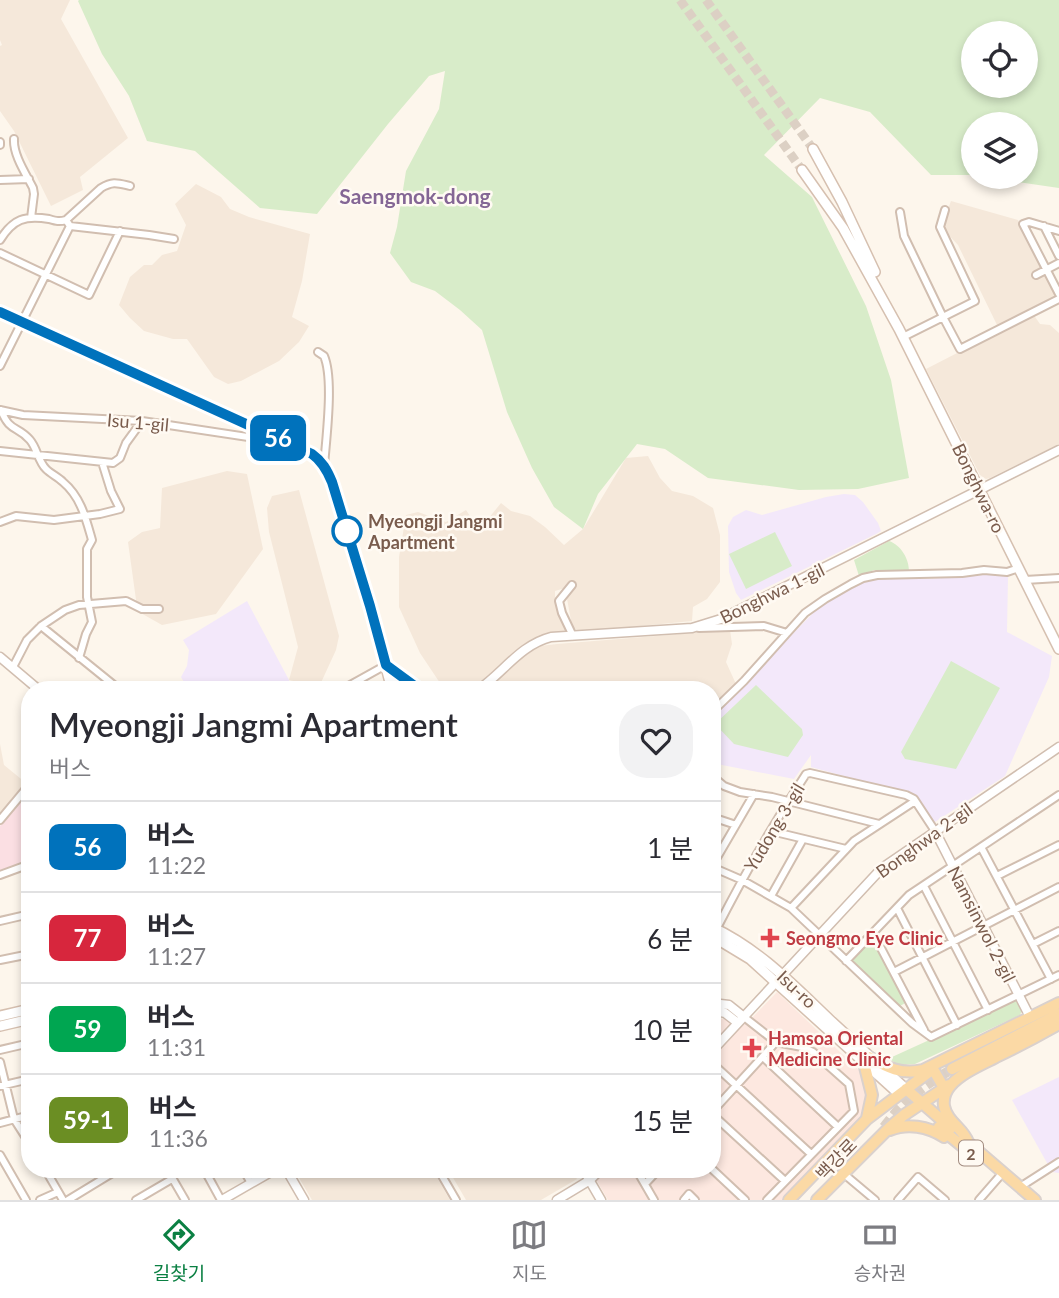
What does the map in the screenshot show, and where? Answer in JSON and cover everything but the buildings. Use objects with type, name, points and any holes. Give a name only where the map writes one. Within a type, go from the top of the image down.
[{"type":"main road","name":"Bonghwa-ro","points":[[813,149],[851,221],[901,333]]},
{"type":"main road","name":"Bonghwa-ro","points":[[802,170],[849,237],[901,333],[1059,649]]},
{"type":"main road","points":[[0,312],[312,454],[324,466],[332,482],[390,681]]},
{"type":"main road","name":"Isu-ro","points":[[721,938],[779,978],[902,1091]]},
{"type":"main road","points":[[879,1123],[870,1110],[872,1095],[867,1060],[903,1072],[923,1070],[1059,1003]]},
{"type":"main road","points":[[0,1016],[21,1011]]},
{"type":"main road","points":[[789,1200],[879,1123],[918,1105],[944,1088],[953,1075],[1059,1014]]},
{"type":"main road","points":[[0,1026],[21,1021]]},
{"type":"main road","points":[[967,1145],[964,1133],[949,1118],[944,1107],[945,1093],[953,1075],[975,1068],[1059,1024]]},
{"type":"main road","points":[[817,1200],[844,1174],[902,1091],[942,1061]]},
{"type":"main road","points":[[933,1069],[944,1088]]},
{"type":"main road","name":"2","points":[[902,1091],[1035,1200]]},
{"type":"main road","name":"2","points":[[879,1123],[920,1127],[940,1134],[954,1145],[967,1145],[1026,1200]]},
{"type":"main road","name":"백강로","points":[[796,1200],[879,1123]]},
{"type":"main road","name":"백강로","points":[[810,1200],[879,1123]]},
{"type":"street","points":[[14,139],[15,150],[34,194],[31,218]]},
{"type":"street","points":[[0,180],[29,179]]},
{"type":"street","points":[[0,366],[46,275],[68,223],[109,183],[130,186]]},
{"type":"street","points":[[901,333],[975,301],[942,232],[940,224],[945,210]]},
{"type":"street","points":[[900,212],[904,236],[960,349],[1059,296],[1023,223],[1029,222],[1059,231]]},
{"type":"street","points":[[0,240],[10,225],[31,218],[174,239]]},
{"type":"street","points":[[1044,226],[1059,256]]},
{"type":"street","points":[[0,253],[89,295],[120,231]]},
{"type":"street","points":[[1036,275],[1059,263]]},
{"type":"street","points":[[318,352],[324,356],[328,368],[324,466]]},
{"type":"street","points":[[0,410],[5,422],[34,444],[44,467],[71,489],[80,502],[92,540],[87,549],[87,597],[92,622],[79,658]]},
{"type":"street","name":"Isu 1-gil","points":[[0,410],[23,415],[142,421],[261,439],[276,437]]},
{"type":"street","points":[[0,451],[113,463],[120,458],[126,443],[142,421]]},
{"type":"street","name":"Bonghwa 1-gil","points":[[488,681],[526,648],[540,640],[692,628],[721,619],[1059,450]]},
{"type":"street","points":[[0,522],[16,516],[54,520],[120,509],[110,491],[102,462]]},
{"type":"street","points":[[721,703],[805,613],[851,584],[870,576],[984,570],[1007,572],[1019,568]]},
{"type":"street","points":[[1025,580],[1059,578]]},
{"type":"street","points":[[572,585],[559,601],[573,636]]},
{"type":"street","points":[[13,667],[27,640],[41,626],[71,607],[126,601],[142,609],[159,609]]},
{"type":"street","points":[[41,626],[104,681]]},
{"type":"street","points":[[692,628],[764,626],[787,633]]},
{"type":"street","points":[[0,657],[29,681]]},
{"type":"street","points":[[357,681],[386,665],[409,681]]},
{"type":"street","name":"Bonghwa 2-gil","points":[[721,1041],[882,868],[1059,747]]},
{"type":"street","name":"Yudong 3-gil","points":[[721,918],[806,774],[906,795],[915,800]]},
{"type":"street","points":[[721,783],[740,792],[878,824]]},
{"type":"street","points":[[721,851],[754,794]]},
{"type":"street","points":[[0,820],[21,795]]},
{"type":"street","points":[[846,961],[909,895],[1059,795]]},
{"type":"street","points":[[792,908],[846,849],[915,800],[935,831]]},
{"type":"street","points":[[721,820],[736,825]]},
{"type":"street","points":[[771,831],[846,849]]},
{"type":"street","name":"Namsinwol 2-gil","points":[[935,831],[1030,1017]]},
{"type":"street","points":[[771,896],[803,839]]},
{"type":"street","points":[[997,876],[1059,845]]},
{"type":"street","points":[[981,847],[1051,979]]},
{"type":"street","points":[[0,875],[21,867]]},
{"type":"street","points":[[721,870],[792,908],[912,1023],[931,1037]]},
{"type":"street","points":[[924,886],[988,1010]]},
{"type":"street","points":[[894,972],[1059,887]]},
{"type":"street","points":[[897,908],[957,1025]]},
{"type":"street","points":[[0,921],[21,916]]},
{"type":"street","points":[[1033,944],[1059,931]]},
{"type":"street","points":[[873,933],[923,1029],[931,1037]]},
{"type":"street","points":[[0,960],[21,956]]},
{"type":"street","points":[[931,1037],[1059,975]]},
{"type":"street","points":[[721,1004],[729,1005],[741,1020]]},
{"type":"street","points":[[721,1012],[741,1020],[776,1042],[813,1052],[849,1084],[854,1111],[767,1200]]},
{"type":"street","points":[[721,1103],[776,1042]]},
{"type":"street","points":[[0,1050],[21,1045]]},
{"type":"street","points":[[763,1057],[837,1126]]},
{"type":"street","points":[[0,1062],[3,1085],[14,1119],[21,1130]]},
{"type":"street","points":[[721,1071],[811,1154]]},
{"type":"street","points":[[3,1085],[21,1081]]},
{"type":"street","points":[[0,1123],[21,1117]]},
{"type":"street","points":[[721,1121],[785,1181]]},
{"type":"street","points":[[0,1155],[26,1200]]},
{"type":"street","points":[[1020,1187],[1059,1162]]},
{"type":"street","points":[[844,1174],[876,1200]]},
{"type":"street","points":[[721,1177],[745,1200]]},
{"type":"street","points":[[898,1200],[918,1177],[945,1200]]},
{"type":"street","points":[[979,1200],[999,1177]]},
{"type":"street","points":[[50,1178],[66,1200],[104,1178]]},
{"type":"street","points":[[209,1178],[222,1200],[260,1178]]},
{"type":"street","points":[[248,1178],[251,1183]]},
{"type":"street","points":[[291,1178],[304,1200]]},
{"type":"street","points":[[443,1178],[456,1200]]},
{"type":"street","points":[[641,1178],[654,1200]]},
{"type":"street","points":[[645,1184],[651,1178]]},
{"type":"street","points":[[136,1200],[172,1179],[184,1200]]},
{"type":"street","points":[[557,1200],[590,1180],[601,1200]]},
{"type":"street","points":[[40,1200],[58,1192]]},
{"type":"street","points":[[684,1200],[689,1194],[695,1200]]},
{"type":"shaded area","points":[[0,0],[70,0],[61,19],[128,138],[80,177],[83,190],[51,206],[14,131],[0,111]]},
{"type":"shaded area","points":[[196,184],[221,197],[230,209],[310,234],[302,281],[292,317],[309,326],[299,342],[279,361],[241,381],[228,384],[214,377],[187,339],[173,339],[144,331],[119,305],[130,277],[144,265],[152,265],[162,255],[177,251],[186,225],[175,204]]},
{"type":"shaded area","points":[[951,201],[1018,220],[1057,298],[998,327],[958,245],[944,230]]},
{"type":"shaded area","points":[[1033,314],[1040,324],[1050,325],[1059,333],[1059,444],[986,479],[980,475],[926,369]]},
{"type":"shaded area","points":[[648,456],[660,478],[672,491],[693,496],[713,508],[720,535],[720,582],[707,599],[693,607],[692,621],[579,632],[572,626],[565,588],[555,591],[555,603],[567,634],[540,637],[528,643],[482,681],[439,681],[420,653],[399,607],[399,557],[406,515],[418,512],[446,522],[466,510],[476,525],[488,519],[501,503],[511,511],[530,516],[564,545],[583,529],[626,458]]},
{"type":"shaded area","points":[[227,471],[247,474],[263,549],[216,614],[162,625],[139,612],[128,542],[142,532],[160,528],[162,488]]},
{"type":"shaded area","points":[[299,490],[339,636],[336,650],[322,681],[289,680],[298,647],[269,532],[267,508],[272,496]]},
{"type":"shaded area","points":[[844,494],[855,495],[863,502],[881,531],[741,600],[729,572],[728,526],[733,517],[746,510],[762,515]]},
{"type":"shaded area","points":[[998,574],[1008,577],[1007,632],[1052,656],[1049,677],[1005,776],[935,822],[916,796],[811,767],[811,755],[794,779],[721,765],[721,708],[816,610],[855,585],[877,579],[928,579]]},
{"type":"shaded area","points":[[247,601],[289,681],[183,681],[181,677],[187,666],[189,650],[183,640]]},
{"type":"shaded area","points":[[730,630],[732,644],[726,662],[736,684],[721,699],[721,681],[497,681],[517,661],[540,646]]},
{"type":"shaded area","points":[[0,744],[4,765],[21,779],[21,788],[0,815]]},
{"type":"shaded area","points":[[21,802],[21,864],[0,872],[0,826]]},
{"type":"shaded area","points":[[777,992],[862,1073],[868,1086],[864,1117],[783,1200],[608,1200],[595,1178],[721,1178],[721,1019],[747,1023]]},
{"type":"shaded area","points":[[1059,1077],[1059,1173],[1052,1172],[1012,1100]]},
{"type":"shaded area","points":[[299,1178],[437,1178],[450,1200],[312,1200]]},
{"type":"shaded area","points":[[453,1178],[577,1179],[541,1200],[466,1200]]},
{"type":"green space","points":[[79,0],[1059,0],[1059,188],[1038,185],[1038,112],[961,112],[961,175],[931,175],[870,112],[820,98],[764,155],[812,197],[866,306],[891,380],[909,478],[858,489],[799,490],[708,478],[665,449],[637,444],[598,494],[583,529],[554,507],[532,468],[507,412],[482,330],[435,291],[411,282],[390,253],[406,171],[439,109],[445,71],[429,76],[317,214],[260,208],[195,151],[147,141],[129,96],[102,54]]},
{"type":"green space","points":[[775,532],[792,566],[746,589],[729,554]]},
{"type":"green space","points":[[889,541],[903,553],[909,571],[874,570],[859,576],[854,560]]},
{"type":"green space","points":[[951,661],[1000,688],[956,769],[905,759],[901,752]]},
{"type":"green space","points":[[756,685],[802,729],[803,735],[788,757],[734,744],[721,730],[721,718]]},
{"type":"green space","points":[[873,938],[907,1002],[900,1006],[850,961]]},
{"type":"green space","points":[[1017,1000],[1022,1010],[1020,1015],[915,1064],[898,1065],[887,1057],[892,1057]]},
{"type":"tunnel","points":[[680,0],[802,170]]},
{"type":"tunnel","points":[[706,0],[813,149]]},
{"type":"tunnel","points":[[884,1127],[915,1094],[952,1069]]},
{"type":"bus line","name":"56","points":[[0,312],[318,458],[332,482],[386,665],[408,681]]},
{"type":"place","name":"Myeongji Jangmi Apartment","points":[[347,531]]},
{"type":"place","name":"Seongmo Eye Clinic","points":[[770,938]]},
{"type":"place","name":"Hamsoa Oriental Medicine Clinic","points":[[752,1048]]},
{"type":"district","name":"Saengmok-dong","points":[[415,195]]}]
